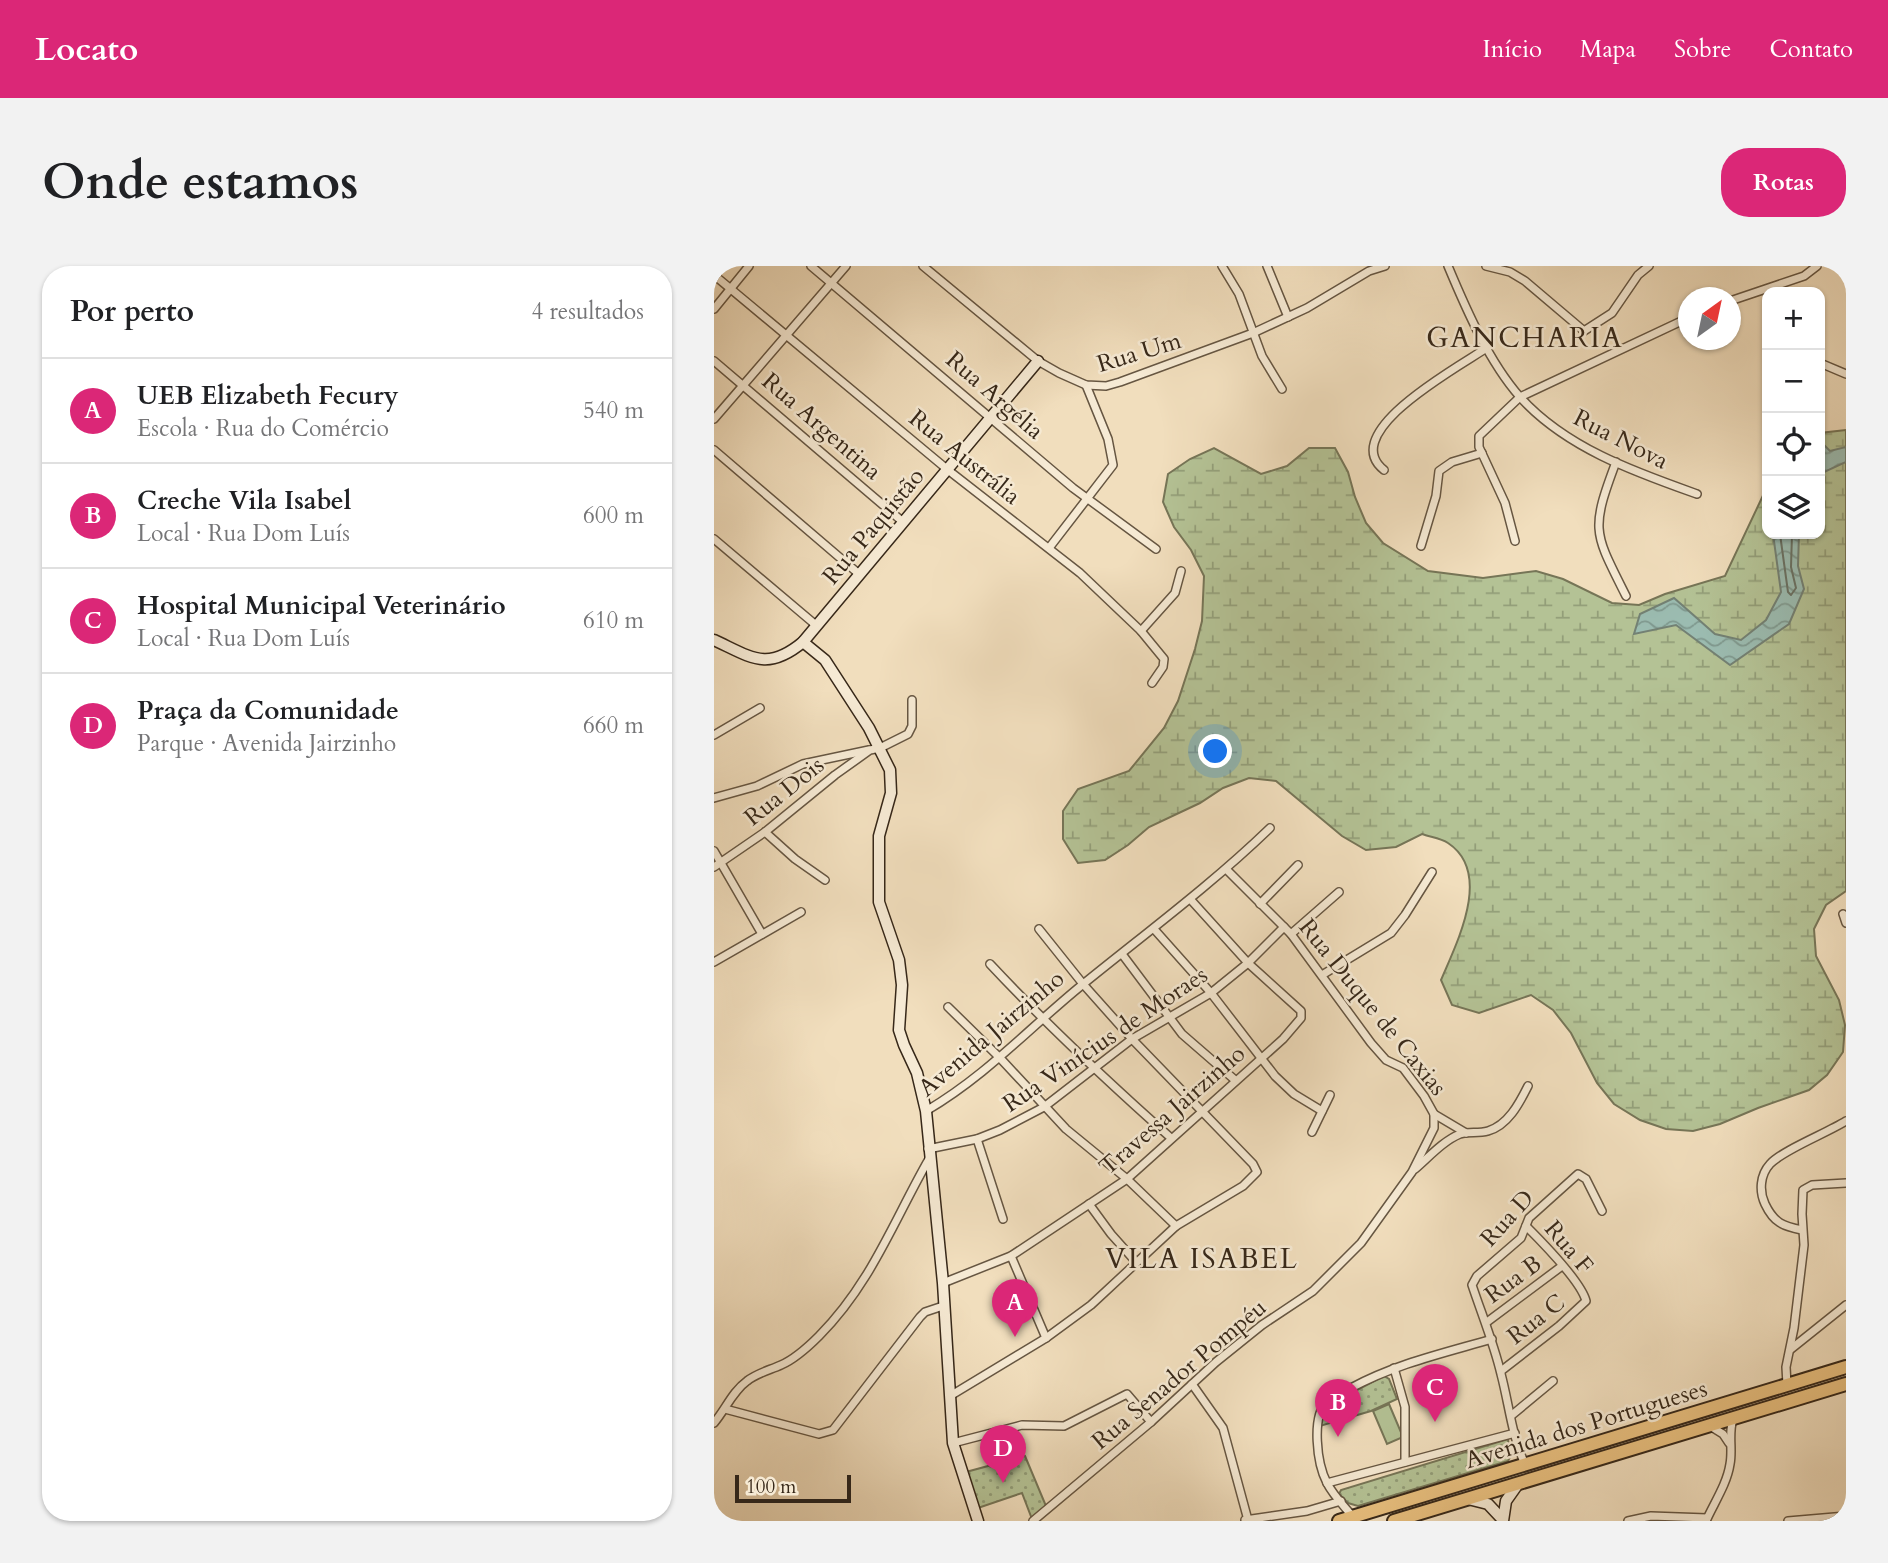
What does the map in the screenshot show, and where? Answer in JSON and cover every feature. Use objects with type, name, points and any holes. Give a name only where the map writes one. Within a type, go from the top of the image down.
[{"type":"highway","name":"Avenida dos Portugueses","points":[[1339,1521],[1846,1367]]},
{"type":"highway","name":"Avenida dos Portugueses","points":[[1394,1521],[1413,1518],[1466,1499],[1846,1384]]},
{"type":"highway","points":[[1737,1417],[1783,1397],[1787,1393],[1787,1385]]},
{"type":"street","points":[[714,309],[749,266]]},
{"type":"street","name":"Rua Argélia","points":[[811,266],[1086,498],[1156,549]]},
{"type":"street","points":[[714,419],[846,266]]},
{"type":"street","name":"Rua Um","points":[[923,266],[1038,361],[1086,385],[1105,386],[1253,333],[1288,317],[1369,271],[1385,266]]},
{"type":"street","points":[[1222,266],[1239,294],[1262,356],[1282,388]]},
{"type":"street","points":[[1267,266],[1288,317]]},
{"type":"street","name":"Rua Nova","points":[[1448,266],[1465,306],[1488,347],[1520,397],[1547,422],[1586,448],[1648,477],[1697,494]]},
{"type":"street","points":[[1486,266],[1510,272],[1525,282],[1560,309],[1581,330],[1587,330],[1612,313],[1638,275],[1649,266]]},
{"type":"street","points":[[1778,287],[1804,276],[1817,266]]},
{"type":"street","name":"Rua Austrália","points":[[714,275],[948,470],[1080,573],[1141,631],[1164,659],[1163,667],[1152,683]]},
{"type":"street","points":[[1741,298],[1762,292]]},
{"type":"street","points":[[1515,541],[1505,503],[1482,453],[1479,436],[1520,397],[1678,323]]},
{"type":"street","points":[[1384,470],[1374,461],[1372,453],[1381,428],[1395,411],[1488,347]]},
{"type":"street","name":"Rua Argentina","points":[[714,361],[903,522]]},
{"type":"street","name":"Rua Paquistão","points":[[714,640],[751,658],[766,661],[783,656],[803,642],[1038,361]]},
{"type":"street","points":[[1825,365],[1846,374]]},
{"type":"street","points":[[1049,548],[1086,498],[1111,470],[1113,463],[1108,439],[1086,385]]},
{"type":"street","points":[[714,450],[859,574]]},
{"type":"street","points":[[1421,546],[1436,496],[1439,471],[1452,462],[1482,453]]},
{"type":"street","points":[[1616,462],[1600,503],[1597,524],[1603,550],[1626,596]]},
{"type":"street","points":[[714,539],[817,626]]},
{"type":"street","points":[[1141,631],[1175,593],[1181,571]]},
{"type":"street","points":[[803,642],[825,660],[869,728],[875,749],[890,770],[892,787],[879,836],[879,902],[900,960],[900,1030],[917,1073],[926,1111]]},
{"type":"street","points":[[714,798],[757,786],[803,764],[875,749],[908,734],[912,726],[912,700]]},
{"type":"street","points":[[714,735],[760,708]]},
{"type":"street","name":"Rua Dois","points":[[717,865],[765,832],[835,775],[875,749]]},
{"type":"street","name":"Avenida Jairzinho","points":[[978,1521],[953,1443],[943,1283],[926,1111],[979,1077],[1083,984],[1227,870],[1270,828]]},
{"type":"street","points":[[765,832],[795,859],[825,880]]},
{"type":"street","points":[[714,851],[717,865],[762,934]]},
{"type":"street","points":[[1260,904],[1298,865]]},
{"type":"street","name":"Rua Duque de Caxias","points":[[1227,870],[1291,934],[1371,1043],[1387,1060],[1403,1069],[1434,1114],[1466,1133]]},
{"type":"street","points":[[1322,975],[1391,933],[1432,872]]},
{"type":"street","points":[[1291,934],[1339,892]]},
{"type":"street","points":[[1191,900],[1248,962]]},
{"type":"street","points":[[714,962],[801,912]]},
{"type":"street","points":[[1843,914],[1846,923]]},
{"type":"street","name":"Rua Vinícius de Moraes","points":[[929,1154],[1000,1130],[1044,1107],[1132,1039],[1211,993],[1284,927]]},
{"type":"street","points":[[950,1396],[1046,1338],[1091,1305],[1176,1226],[1251,1181],[1257,1172],[1132,1039],[1083,984],[1040,929]]},
{"type":"street","points":[[1154,929],[1211,993],[1275,1076],[1294,1094],[1322,1111]]},
{"type":"street","points":[[1122,954],[1182,1034],[1235,1080]]},
{"type":"street","name":"Travessa Jairzinho","points":[[943,1283],[1011,1256],[1127,1179],[1298,1023],[1301,1011],[1248,962]]},
{"type":"street","points":[[990,964],[1042,1020],[1094,1070],[1171,1138]]},
{"type":"street","points":[[948,1007],[1066,1129],[1127,1179],[1176,1226]]},
{"type":"street","points":[[1412,1172],[1446,1142],[1466,1133],[1488,1131],[1502,1123],[1519,1104],[1528,1086]]},
{"type":"street","points":[[1312,1132],[1330,1095]]},
{"type":"street","name":"Rua Senador Pompéu","points":[[1033,1521],[1262,1325],[1313,1291],[1361,1243],[1412,1172],[1434,1128],[1434,1114]]},
{"type":"street","points":[[1802,1230],[1776,1222],[1763,1200],[1761,1183],[1770,1165],[1776,1160],[1846,1121]]},
{"type":"street","points":[[977,1139],[1003,1219]]},
{"type":"street","points":[[714,1423],[750,1378],[784,1364],[799,1354],[827,1327],[874,1267],[929,1154]]},
{"type":"street","name":"Rua D","points":[[1520,1466],[1501,1371],[1487,1322],[1472,1285],[1477,1276],[1521,1238],[1534,1212],[1578,1174],[1586,1179],[1602,1211]]},
{"type":"street","points":[[1787,1385],[1786,1367],[1803,1260],[1803,1190],[1808,1185],[1822,1183],[1846,1184]]},
{"type":"street","points":[[1089,1203],[1111,1234],[1136,1262]]},
{"type":"street","name":"Rua F","points":[[1526,1226],[1583,1293]]},
{"type":"street","points":[[1011,1256],[1046,1338]]},
{"type":"street","name":"Rua B","points":[[1487,1322],[1562,1266]]},
{"type":"street","name":"Rua C","points":[[1501,1371],[1583,1307],[1586,1300],[1583,1293]]},
{"type":"street","points":[[1790,1349],[1846,1305]]},
{"type":"street","points":[[725,1409],[827,1434],[833,1430],[920,1317],[925,1312],[943,1306]]},
{"type":"street","points":[[1353,1517],[1327,1483],[1319,1458],[1317,1422],[1328,1400],[1394,1368],[1492,1339]]},
{"type":"street","points":[[1394,1368],[1405,1407],[1405,1462]]},
{"type":"street","points":[[1511,1415],[1553,1381]]},
{"type":"street","points":[[1192,1384],[1223,1428],[1246,1520],[1307,1511],[1341,1502]]},
{"type":"street","points":[[953,1443],[1022,1425],[1064,1426],[1127,1394],[1151,1422]]},
{"type":"street","points":[[1628,1521],[1651,1516],[1706,1520],[1728,1475],[1730,1431],[1737,1417]]},
{"type":"street","points":[[1710,1425],[1723,1434],[1731,1446]]},
{"type":"street","points":[[1327,1483],[1515,1433]]},
{"type":"street","points":[[1503,1520],[1506,1501],[1520,1483]]},
{"type":"street","points":[[1466,1499],[1488,1504],[1503,1520]]},
{"type":"street","points":[[1788,1521],[1846,1516]]},
{"type":"green space","points":[[1846,430],[1846,891],[1826,905],[1814,929],[1816,956],[1839,1000],[1845,1025],[1843,1052],[1827,1075],[1809,1090],[1720,1124],[1693,1131],[1666,1129],[1640,1120],[1614,1104],[1597,1083],[1571,1033],[1553,1010],[1531,995],[1479,1013],[1452,1005],[1441,980],[1462,928],[1470,890],[1468,872],[1461,856],[1448,843],[1422,834],[1396,847],[1366,850],[1342,836],[1276,781],[1249,778],[1223,788],[1200,803],[1149,827],[1105,860],[1078,863],[1063,839],[1063,811],[1078,789],[1129,771],[1164,728],[1178,701],[1202,621],[1204,576],[1191,550],[1174,527],[1163,502],[1168,474],[1190,459],[1214,448],[1261,474],[1287,466],[1309,448],[1335,448],[1348,472],[1366,523],[1383,543],[1428,571],[1483,578],[1536,571],[1563,579],[1612,603],[1639,605],[1665,594],[1725,576],[1762,498],[1762,539],[1825,539],[1825,432]]},
{"type":"green space","points":[[1384,1376],[1389,1379],[1397,1399],[1371,1411],[1320,1426],[1321,1415],[1328,1405]]},
{"type":"green space","points":[[1389,1404],[1403,1437],[1387,1444],[1373,1411]]},
{"type":"green space","points":[[1508,1439],[1508,1461],[1358,1506],[1348,1503],[1339,1494],[1341,1490]]},
{"type":"green space","points":[[1025,1456],[1046,1506],[1032,1519],[1022,1493],[978,1508],[966,1472]]},
{"type":"water","points":[[1825,446],[1830,451],[1846,447],[1846,462],[1825,472]]},
{"type":"water","points":[[1774,539],[1799,539],[1798,566],[1804,589],[1789,624],[1730,665],[1676,625],[1634,634],[1640,614],[1674,598],[1715,634],[1741,640],[1766,620],[1781,592]]},
{"type":"place","name":"UEB Elizabeth Fecury","points":[[1015,1337]]},
{"type":"place","name":"Hospital Municipal Veterinário","points":[[1435,1422]]},
{"type":"place","name":"Creche Vila Isabel","points":[[1338,1437]]},
{"type":"place","name":"Praça da Comunidade","points":[[1003,1483]]},
{"type":"district","name":"GANCHARIA","points":[[1525,337]]},
{"type":"district","name":"VILA ISABEL","points":[[1202,1258]]}]
